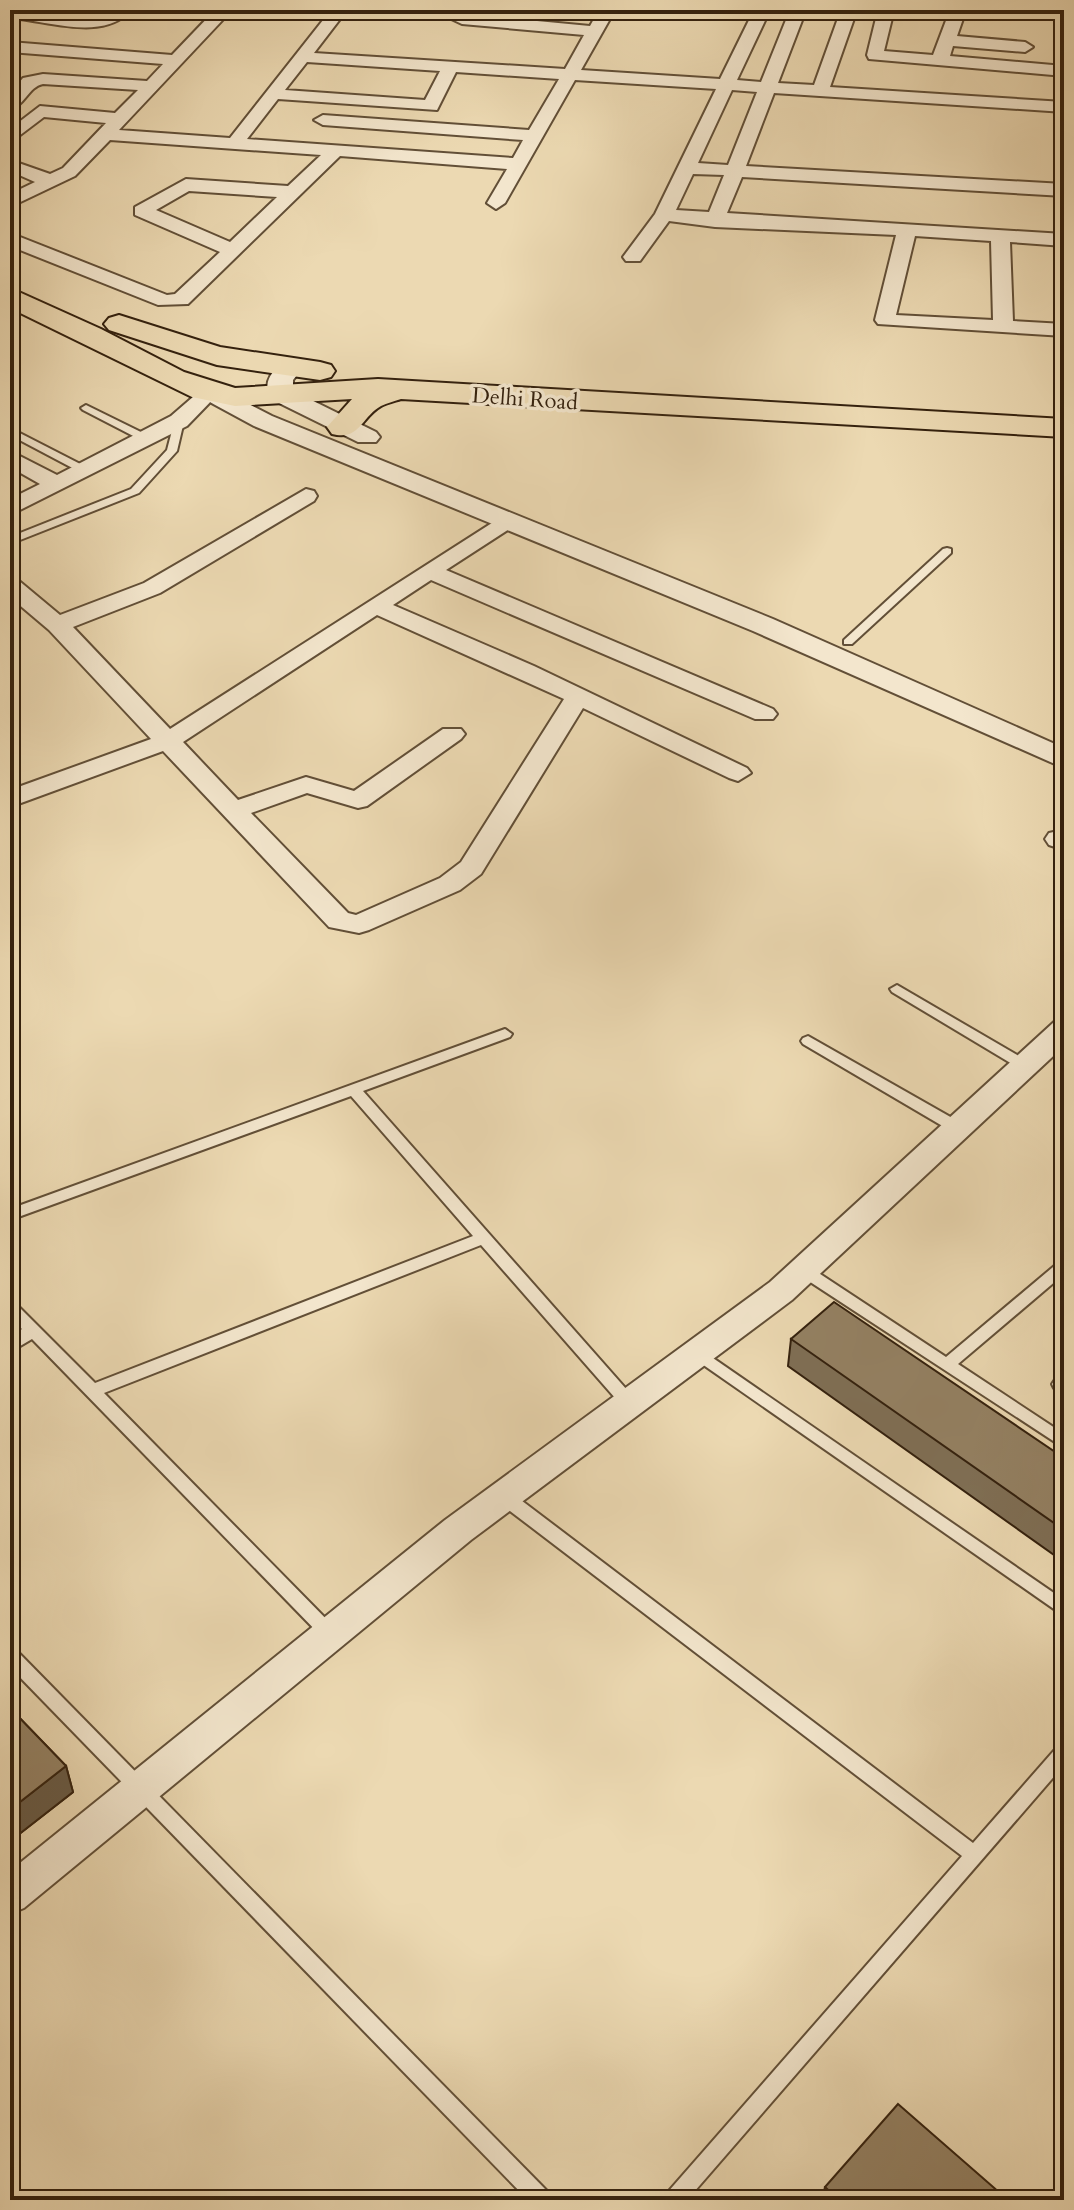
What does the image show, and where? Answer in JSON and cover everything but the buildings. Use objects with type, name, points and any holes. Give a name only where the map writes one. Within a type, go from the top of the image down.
[{"type":"main road","points":[[10,278],[184,347],[285,382],[1064,415]]},
{"type":"main road","name":"Delhi Road","points":[[10,297],[212,395],[285,382],[339,388],[1064,428]]},
{"type":"main road","points":[[152,368],[184,347]]},
{"type":"main road","points":[[343,427],[368,400],[398,389]]},
{"type":"street","points":[[18,15],[100,22],[114,20],[123,10]]},
{"type":"street","points":[[10,201],[69,172],[224,10]]},
{"type":"street","points":[[234,144],[339,10]]},
{"type":"street","points":[[456,10],[453,16],[462,19],[595,31]]},
{"type":"street","points":[[496,203],[607,10]]},
{"type":"street","points":[[633,257],[664,215],[689,168],[762,10]]},
{"type":"street","points":[[715,221],[798,10]]},
{"type":"street","points":[[820,92],[849,10]]},
{"type":"street","points":[[886,10],[875,55],[1064,71]]},
{"type":"street","points":[[940,61],[958,10]]},
{"type":"street","points":[[947,40],[1049,49]]},
{"type":"street","points":[[10,47],[176,60]]},
{"type":"street","points":[[302,57],[1064,107]]},
{"type":"street","points":[[274,94],[431,106],[450,67]]},
{"type":"street","points":[[10,104],[29,82],[37,80],[152,86]]},
{"type":"street","points":[[11,137],[40,111],[120,119]]},
{"type":"street","points":[[323,120],[534,136]]},
{"type":"street","points":[[105,134],[519,164]]},
{"type":"street","points":[[10,239],[165,301],[181,300],[334,152]]},
{"type":"street","points":[[10,165],[50,181]]},
{"type":"street","points":[[689,168],[1064,190]]},
{"type":"street","points":[[232,250],[142,211],[186,185],[293,192]]},
{"type":"street","points":[[664,215],[715,221],[1064,240]]},
{"type":"street","points":[[907,231],[885,320],[1064,330]]},
{"type":"street","points":[[1000,237],[1003,326]]},
{"type":"street","points":[[285,382],[343,427],[1064,735]]},
{"type":"street","points":[[10,508],[179,421],[212,395],[263,421],[763,625],[1064,759]]},
{"type":"street","points":[[10,458],[56,484]]},
{"type":"street","points":[[57,625],[152,588],[306,496]]},
{"type":"street","points":[[10,799],[168,741],[506,521]]},
{"type":"street","points":[[429,571],[764,714]]},
{"type":"street","points":[[10,585],[57,625],[339,921],[359,924],[450,884],[471,868],[578,697]]},
{"type":"street","points":[[376,606],[738,773]]},
{"type":"street","points":[[234,810],[306,785],[358,800],[452,734]]},
{"type":"street","points":[[10,1895],[503,1496],[697,1353],[803,1270],[1063,1031]]},
{"type":"lane","points":[[86,408],[145,438]]},
{"type":"lane","points":[[10,541],[135,491],[172,451],[179,421]]},
{"type":"lane","points":[[10,431],[84,470]]},
{"type":"lane","points":[[848,642],[947,551]]},
{"type":"lane","points":[[897,989],[1024,1065]]},
{"type":"lane","points":[[10,1215],[505,1034]]},
{"type":"lane","points":[[808,1041],[956,1127]]},
{"type":"lane","points":[[353,1089],[629,1403]]},
{"type":"lane","points":[[92,1391],[483,1238]]},
{"type":"lane","points":[[947,1365],[1064,1266]]},
{"type":"lane","points":[[803,1270],[1064,1442]]},
{"type":"lane","points":[[10,1307],[330,1634]]},
{"type":"lane","points":[[10,1346],[33,1330]]},
{"type":"lane","points":[[697,1353],[1064,1609]]},
{"type":"lane","points":[[503,1496],[975,1855]]},
{"type":"lane","points":[[10,1655],[542,2200]]},
{"type":"lane","points":[[674,2200],[1064,1752]]}]
